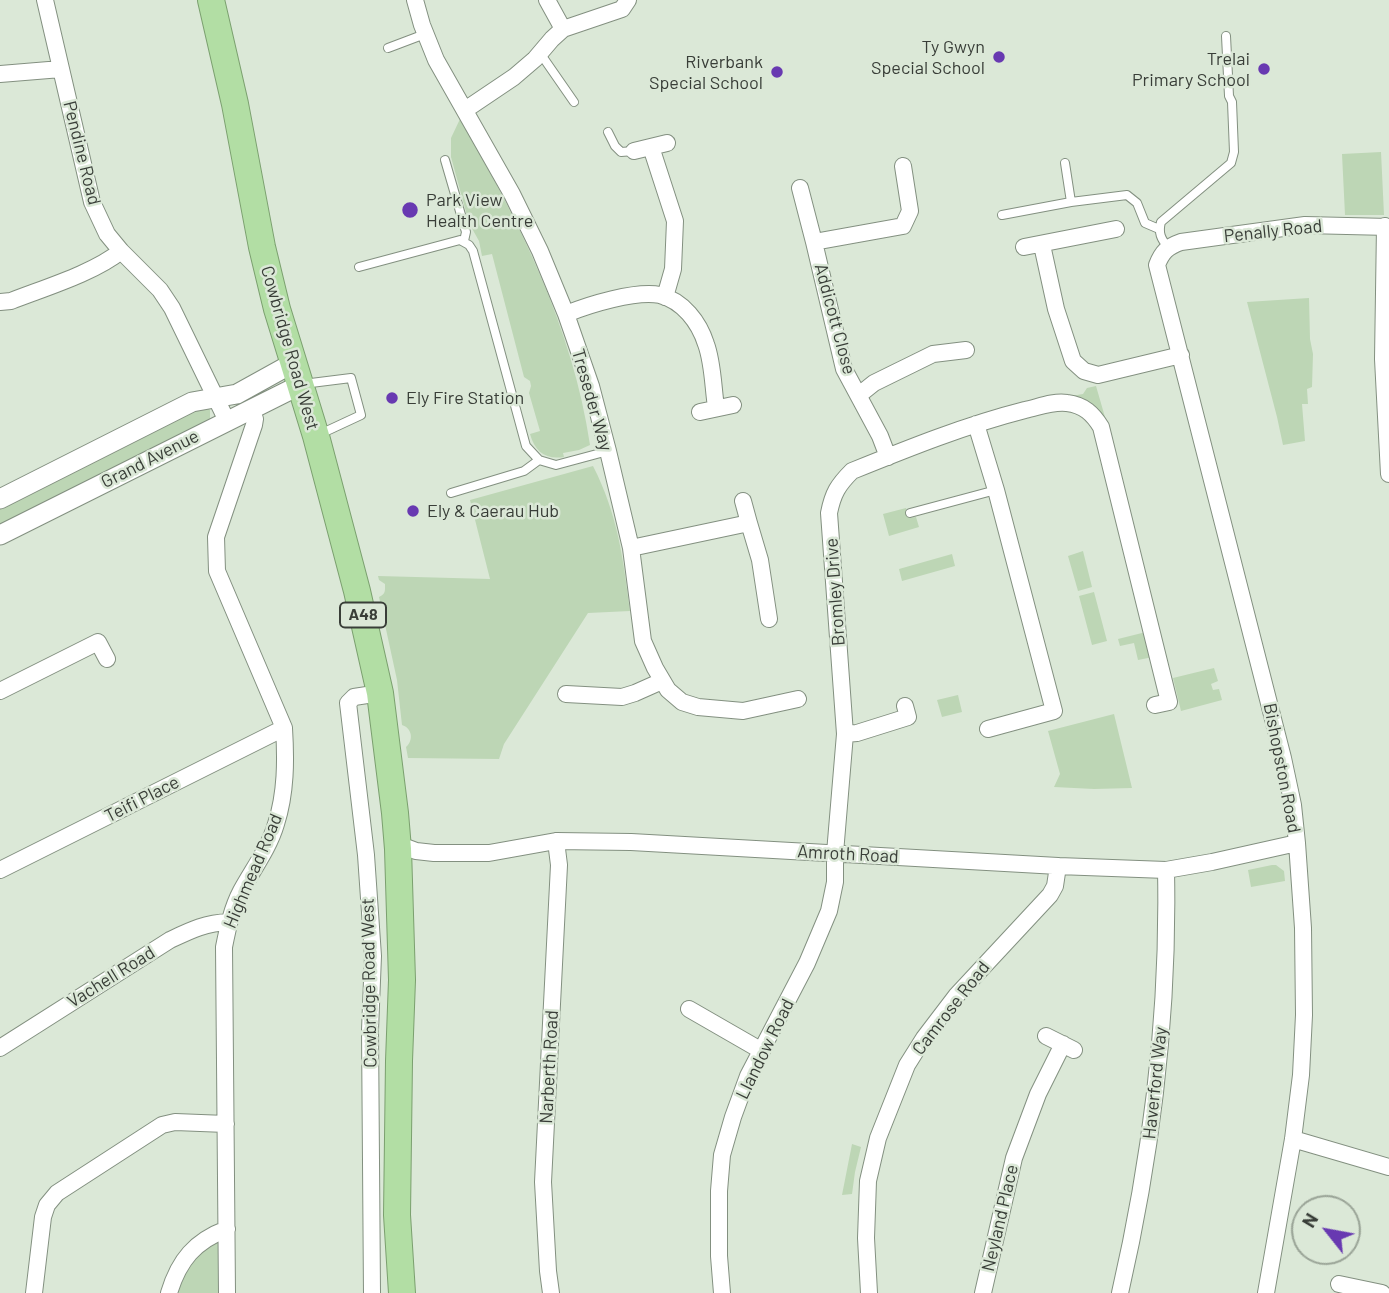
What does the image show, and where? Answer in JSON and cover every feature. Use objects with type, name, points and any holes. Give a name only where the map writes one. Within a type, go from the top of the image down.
[{"type":"highway","name":"Cowbridge Road West","points":[[211,0],[277,309],[316,436],[357,591],[380,693],[398,849],[402,979],[399,1060],[384,1215],[402,1293]]},
{"type":"street","name":"Pendine Road","points":[[45,0],[92,202],[107,233],[153,283],[172,309],[227,421]]},
{"type":"street","name":"Treseder Way","points":[[415,0],[425,34],[445,77],[518,205],[566,314],[591,386],[631,548],[643,641],[662,681],[682,702],[698,707],[743,711],[799,699]]},
{"type":"street","points":[[547,0],[563,29]]},
{"type":"street","points":[[465,110],[514,77],[563,29],[627,10]]},
{"type":"street","points":[[0,74],[61,69]]},
{"type":"street","points":[[634,152],[659,145],[675,221],[673,269],[665,297]]},
{"type":"street","name":"Addicott Close","points":[[814,242],[903,226],[910,211],[903,166]]},
{"type":"street","name":"Addicott Close","points":[[800,188],[844,369],[859,394],[888,457]]},
{"type":"street","name":"Penally Road","points":[[1164,251],[1181,242],[1305,225],[1387,226]]},
{"type":"street","points":[[1387,226],[1383,359],[1389,474]]},
{"type":"street","points":[[1024,247],[1116,229]]},
{"type":"street","points":[[1042,245],[1056,309],[1073,361],[1084,371],[1098,375],[1181,355]]},
{"type":"street","points":[[0,302],[11,302],[95,267],[121,251]]},
{"type":"street","name":"Bishopston Road","points":[[1164,251],[1157,265],[1283,758],[1293,805],[1297,843],[1303,928],[1304,1015],[1301,1075],[1293,1139],[1266,1293]]},
{"type":"street","points":[[566,314],[595,303],[622,298],[651,294],[665,297],[684,308],[699,326],[707,347],[708,410],[733,405]]},
{"type":"street","name":"Addicott Close","points":[[859,394],[874,383],[933,354],[966,350]]},
{"type":"street","name":"Grand Avenue","points":[[0,499],[192,402],[237,394],[297,374]]},
{"type":"street","name":"Grand Avenue","points":[[0,535],[251,409],[297,374]]},
{"type":"street","name":"Bromley Drive","points":[[835,853],[845,734],[829,513],[838,486],[852,471],[976,424],[1056,402],[1081,406],[1093,414],[1101,427],[1169,702],[1155,705]]},
{"type":"street","name":"Highmead Road","points":[[227,1293],[224,947],[229,922],[241,891],[258,865],[276,824],[285,782],[286,751],[284,728],[217,571],[216,537],[254,425],[251,409]]},
{"type":"street","points":[[976,424],[1054,711],[988,729]]},
{"type":"street","points":[[743,501],[760,560],[769,619]]},
{"type":"street","points":[[631,548],[749,523]]},
{"type":"street","points":[[0,691],[98,642],[107,659]]},
{"type":"street","points":[[566,694],[584,687],[622,697],[662,681]]},
{"type":"street","name":"Cowbridge Road West","points":[[373,1293],[384,1215],[370,1030],[373,956],[366,855],[348,703],[354,697],[380,693]]},
{"type":"street","points":[[845,734],[857,733],[908,717],[905,706]]},
{"type":"street","name":"Teifi Place","points":[[0,870],[284,728]]},
{"type":"street","name":"Amroth Road","points":[[398,849],[434,853],[489,853],[556,841],[631,842],[1166,870],[1297,843]]},
{"type":"street","name":"Narberth Road","points":[[551,1293],[543,1182],[559,865],[556,841]]},
{"type":"street","name":"Llandow Road","points":[[722,1293],[719,1191],[722,1155],[748,1076],[807,963],[829,911],[835,882],[835,853]]},
{"type":"street","name":"Camrose Road","points":[[869,1293],[866,1238],[868,1181],[878,1138],[907,1065],[956,996],[1050,895],[1055,886],[1058,866]]},
{"type":"street","name":"Haverford Way","points":[[1120,1293],[1150,1134],[1160,1050],[1167,916],[1166,870]]},
{"type":"street","name":"Vachell Road","points":[[0,1048],[170,940],[197,927],[215,922],[229,922]]},
{"type":"street","points":[[689,1009],[762,1051]]},
{"type":"street","name":"Neyland Place","points":[[983,1293],[1014,1158],[1012,1141],[1038,1094],[1069,1047],[1046,1036]]},
{"type":"street","points":[[34,1293],[43,1217],[47,1205],[57,1193],[162,1125],[175,1122],[226,1124]]},
{"type":"street","points":[[1293,1139],[1389,1167]]},
{"type":"street","points":[[169,1293],[178,1269],[193,1249],[210,1235],[227,1228]]},
{"type":"street","points":[[1339,1284],[1356,1291],[1381,1293]]},
{"type":"lane","points":[[388,48],[425,34]]},
{"type":"lane","points":[[1164,251],[1159,229],[1161,222],[1230,163],[1234,152],[1226,36]]},
{"type":"lane","points":[[540,53],[574,102]]},
{"type":"lane","points":[[608,132],[621,152],[634,152]]},
{"type":"lane","points":[[445,160],[466,232],[464,241]]},
{"type":"lane","points":[[1065,163],[1071,202]]},
{"type":"lane","points":[[1002,215],[1127,194],[1137,204],[1145,223],[1159,229]]},
{"type":"lane","points":[[359,267],[464,241],[473,251],[526,446],[539,460],[556,465],[608,451]]},
{"type":"lane","points":[[297,374],[351,378],[361,415],[316,436]]},
{"type":"lane","points":[[451,494],[524,471],[539,460]]},
{"type":"lane","points":[[910,513],[996,490]]},
{"type":"green space","points":[[460,119],[522,235],[557,317],[571,359],[590,445],[563,453],[564,457],[552,457],[542,453],[535,446],[530,434],[540,431],[529,393],[530,381],[524,377],[492,254],[482,256],[479,241],[469,223],[451,157],[451,138]]},
{"type":"green space","points":[[1381,152],[1384,215],[1345,215],[1342,154]]},
{"type":"green space","points":[[1309,298],[1313,354],[1312,387],[1307,389],[1308,404],[1302,404],[1305,441],[1283,445],[1247,302]]},
{"type":"green space","points":[[1096,386],[1107,424],[1065,397],[1083,394],[1087,388]]},
{"type":"green space","points":[[196,407],[207,407],[210,410],[210,420],[0,529],[0,505]]},
{"type":"green space","points":[[593,466],[614,519],[630,611],[588,613],[504,744],[499,759],[408,758],[406,747],[411,734],[402,725],[397,680],[379,597],[384,593],[385,584],[378,576],[490,579],[470,500]]},
{"type":"green space","points":[[906,508],[909,518],[916,517],[919,527],[889,536],[883,514]]},
{"type":"green space","points":[[1083,551],[1092,587],[1078,591],[1068,556]]},
{"type":"green space","points":[[952,554],[955,566],[902,581],[899,569]]},
{"type":"green space","points":[[1094,592],[1107,641],[1092,645],[1079,596]]},
{"type":"green space","points":[[1146,632],[1153,657],[1138,660],[1134,643],[1120,646],[1118,639]]},
{"type":"green space","points":[[1214,668],[1218,681],[1211,684],[1213,690],[1219,689],[1222,700],[1181,711],[1173,678]]},
{"type":"green space","points":[[958,695],[962,712],[942,717],[937,700]]},
{"type":"green space","points":[[1114,714],[1132,788],[1054,787],[1060,774],[1048,731]]},
{"type":"green space","points":[[1272,865],[1284,871],[1285,881],[1251,887],[1248,870]]},
{"type":"green space","points":[[852,1144],[861,1147],[852,1194],[842,1195]]},
{"type":"green space","points":[[218,1241],[220,1293],[175,1293],[190,1259]]},
{"type":"place","name":"Ty Gwyn Special School","points":[[999,57]]},
{"type":"place","name":"Trelai Primary School","points":[[1264,69]]},
{"type":"place","name":"Riverbank Special School","points":[[777,72]]},
{"type":"place","name":"Park View Health Centre","points":[[410,210]]},
{"type":"place","name":"Ely Fire Station","points":[[392,398]]},
{"type":"place","name":"Ely & Caerau Hub","points":[[413,511]]}]
